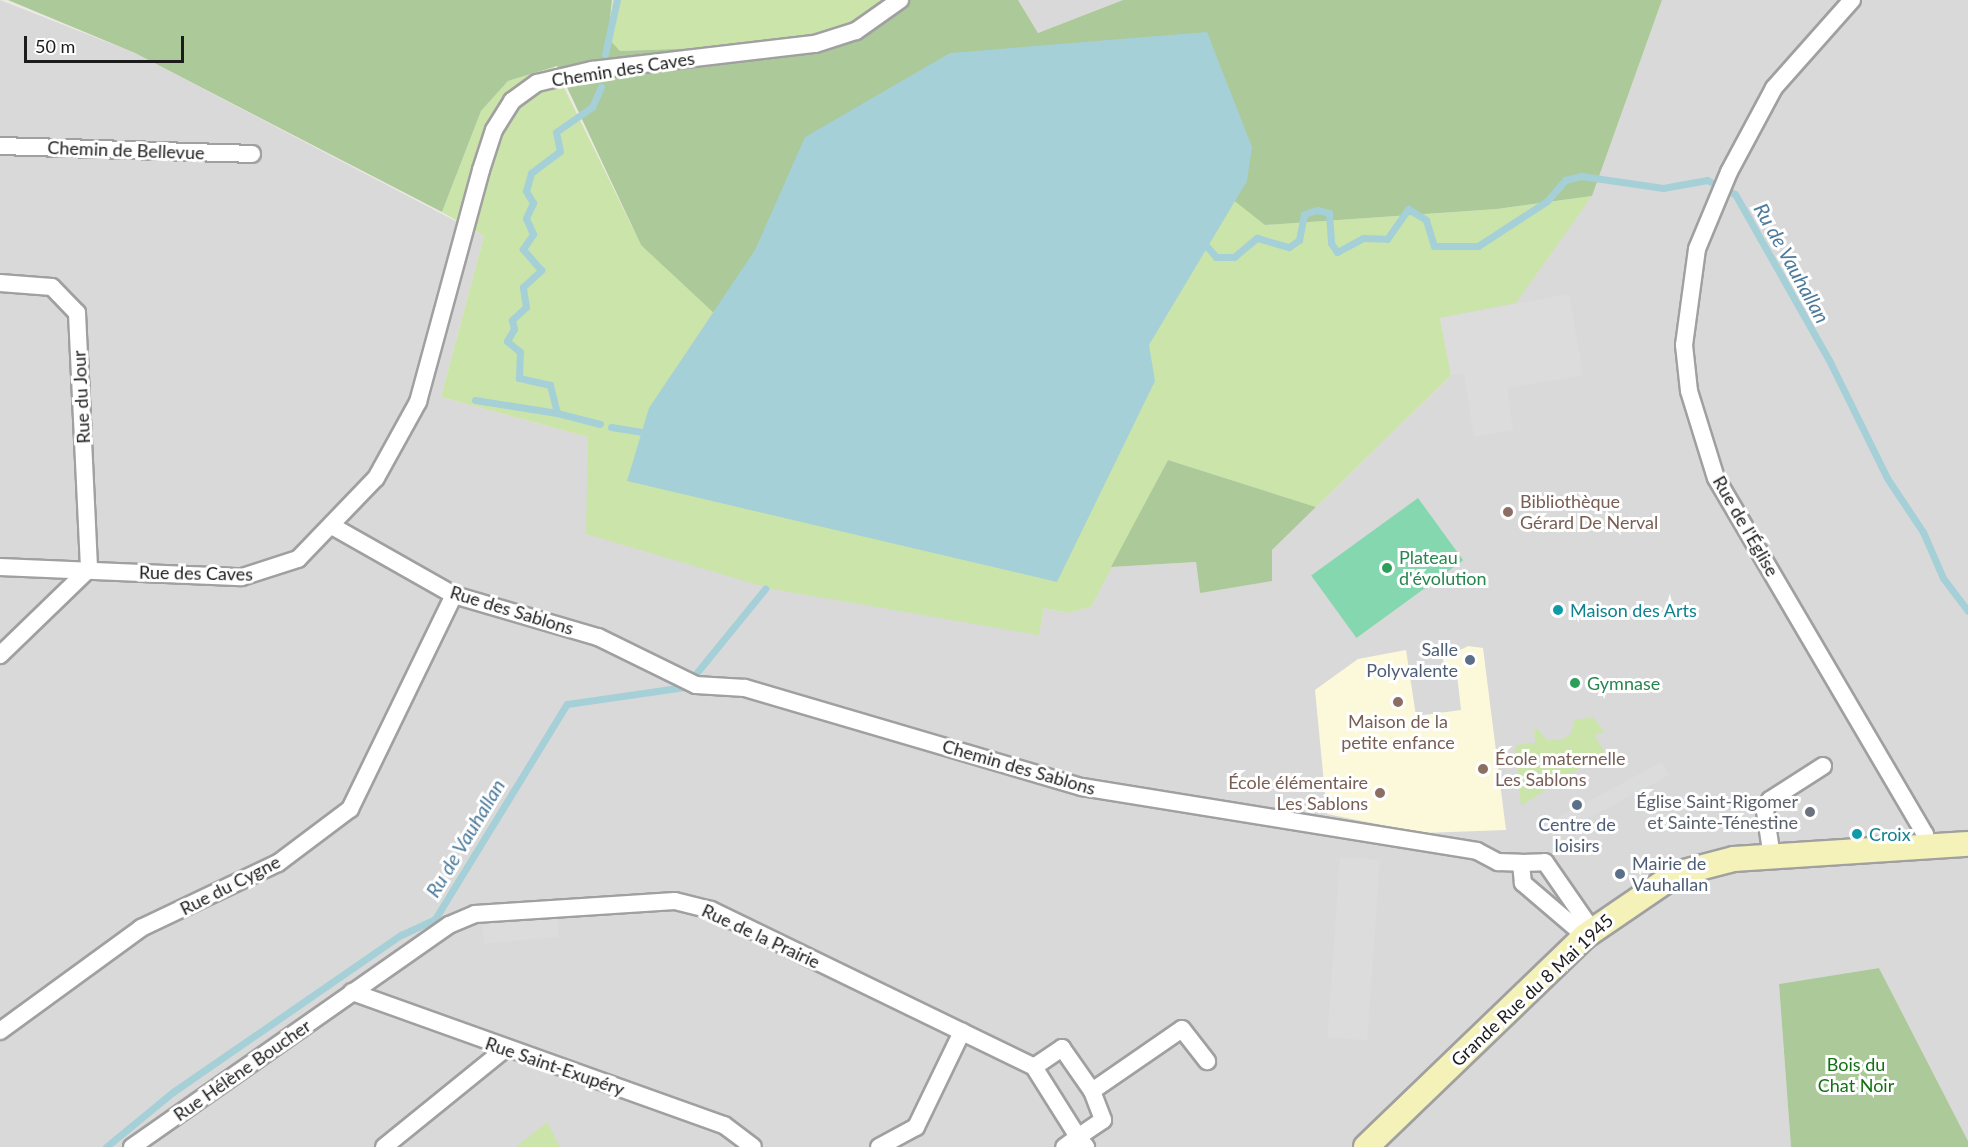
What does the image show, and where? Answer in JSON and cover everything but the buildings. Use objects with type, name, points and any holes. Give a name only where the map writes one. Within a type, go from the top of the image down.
[{"type":"main road","name":"Grande Rue du 8 Mai 1945","points":[[1366,1147],[1589,933],[1676,874],[1724,861],[1924,850],[1968,844]]},
{"type":"street","name":"Chemin des Caves","points":[[418,402],[481,170],[494,130],[512,101],[537,82],[592,70],[815,44],[856,31],[900,0]]},
{"type":"street","name":"Rue de l'Église","points":[[1852,0],[1774,88],[1729,171],[1697,249],[1687,298],[1684,345],[1700,434],[1736,515],[1925,834],[1924,850]]},
{"type":"street","name":"Chemin de Bellevue","points":[[0,146],[252,154]]},
{"type":"street","name":"Rue du Jour","points":[[0,283],[52,287],[77,313],[89,569]]},
{"type":"street","name":"Rue des Caves","points":[[0,567],[262,574],[298,559],[376,478],[418,402]]},
{"type":"street","name":"Rue des Sablons","points":[[332,526],[454,595],[555,623],[628,649],[691,682]]},
{"type":"street","points":[[0,655],[89,569]]},
{"type":"street","name":"Rue du Cygne","points":[[0,1031],[141,928],[278,863],[350,809],[454,595]]},
{"type":"street","name":"Chemin des Sablons","points":[[691,682],[745,688],[1082,787],[1521,863]]},
{"type":"street","points":[[1772,857],[1766,811],[1770,800],[1823,766]]},
{"type":"street","points":[[1545,862],[1589,933],[1523,883],[1521,863],[1545,862]]},
{"type":"street","name":"Rue de la Prairie","points":[[352,992],[449,925],[475,914],[675,901],[711,910],[1034,1067]]},
{"type":"street","name":"Rue Saint-Exupéry","points":[[352,992],[505,1049],[724,1125],[753,1147]]},
{"type":"street","name":"Rue Hélène Boucher","points":[[132,1147],[352,992]]},
{"type":"street","points":[[1092,1091],[1182,1029],[1207,1061]]},
{"type":"street","points":[[879,1147],[916,1128],[962,1032]]},
{"type":"street","points":[[1064,1147],[1082,1142],[1103,1120],[1092,1091],[1062,1048],[1034,1067],[1082,1142]]},
{"type":"street","points":[[384,1147],[505,1049]]},
{"type":"shaded area","points":[[0,0],[135,53],[484,236],[441,397],[588,437],[1039,634],[1044,608],[1067,613],[1091,607],[1111,567],[1196,562],[1200,593],[1272,550],[1451,375],[1440,318],[1592,196],[1662,0],[1968,0],[1968,1141],[1879,968],[1779,984],[1791,1147],[0,1147]]},
{"type":"shaded area","points":[[1018,0],[1123,0],[1038,33]]},
{"type":"shaded area","points":[[1569,294],[1583,375],[1507,388],[1513,430],[1474,437],[1464,373],[1451,375],[1440,318]]},
{"type":"shaded area","points":[[1468,646],[1483,648],[1506,830],[1422,833],[1327,814],[1315,690],[1358,659],[1406,650],[1416,716],[1461,710],[1457,674],[1445,675],[1443,659]]},
{"type":"shaded area","points":[[1662,762],[1669,775],[1558,834],[1551,821]]},
{"type":"shaded area","points":[[1340,857],[1380,860],[1367,1040],[1327,1038]]},
{"type":"shaded area","points":[[557,916],[559,937],[484,943],[482,923]]},
{"type":"green space","points":[[8,0],[612,0],[608,38],[620,51],[815,44],[900,0],[1018,0],[1038,33],[1123,0],[1662,0],[1592,196],[1497,209],[1265,225],[1227,195],[745,342],[641,245],[557,66],[508,81],[481,111],[442,212],[135,53]]},
{"type":"green space","points":[[613,0],[900,0],[815,44],[620,51],[608,38]]},
{"type":"green space","points":[[554,67],[641,245],[1190,149],[1265,225],[1497,209],[1592,196],[1516,303],[1440,318],[1451,375],[1316,507],[1168,460],[1091,607],[1067,613],[1044,608],[1039,635],[772,589],[586,534],[588,437],[441,397],[484,236],[442,212],[481,111],[508,81]]},
{"type":"green space","points":[[1168,460],[1316,507],[1272,550],[1272,581],[1200,593],[1196,562],[1111,567]]},
{"type":"green space","name":"Plateau d'évolution","points":[[1418,498],[1463,560],[1356,638],[1311,576]]},
{"type":"green space","points":[[1593,717],[1604,732],[1594,735],[1605,752],[1521,806],[1515,745],[1535,743],[1534,730],[1538,729],[1547,740],[1562,739],[1571,734],[1574,720]]},
{"type":"green space","name":"Bois du Chat Noir","points":[[1879,968],[1968,1141],[1968,1147],[1791,1147],[1779,984]]},
{"type":"green space","points":[[547,1122],[560,1147],[516,1147]]},
{"type":"water","points":[[1207,32],[1252,147],[1247,181],[1149,345],[1155,381],[1057,582],[627,481],[649,408],[755,250],[805,137],[950,53]]},
{"type":"waterway","points":[[605,54],[617,0]]},
{"type":"waterway","points":[[600,424],[557,413],[550,385],[519,378],[520,352],[507,341],[514,329],[512,320],[526,307],[523,287],[541,270],[523,249],[533,234],[526,218],[533,203],[526,191],[531,173],[560,151],[556,132],[592,107],[601,87]]},
{"type":"waterway","name":"Ru de Vauhallan","points":[[1203,242],[1216,257],[1234,257],[1257,238],[1289,247],[1299,240],[1304,214],[1317,210],[1329,213],[1331,243],[1337,252],[1363,238],[1387,239],[1408,209],[1426,220],[1434,246],[1478,246],[1547,201],[1565,180],[1581,176],[1663,188],[1707,180],[1735,194],[1829,360],[1887,478],[1923,532],[1943,578],[1968,611]]},
{"type":"waterway","points":[[475,400],[557,413]]},
{"type":"waterway","points":[[611,427],[650,433]]},
{"type":"waterway","name":"Ru de Vauhallan","points":[[106,1147],[173,1092],[401,935],[435,919],[567,704],[685,687],[765,589]]},
{"type":"place","name":"Bibliothèque Gérard De Nerval","points":[[1508,512]]},
{"type":"place","name":"Plateau d'évolution","points":[[1387,568]]},
{"type":"place","name":"Maison des Arts","points":[[1558,610]]},
{"type":"place","name":"Salle Polyvalente","points":[[1470,660]]},
{"type":"place","name":"Gymnase","points":[[1575,683]]},
{"type":"place","name":"Maison de la petite enfance","points":[[1398,702]]},
{"type":"place","name":"École maternelle Les Sablons","points":[[1483,769]]},
{"type":"place","name":"École élémentaire Les Sablons","points":[[1380,793]]},
{"type":"place","name":"Centre de loisirs","points":[[1577,805]]},
{"type":"place","name":"Église Saint-Rigomer et Sainte-Ténestine","points":[[1810,812]]},
{"type":"place","name":"Croix","points":[[1857,834]]},
{"type":"place","name":"Mairie de Vauhallan","points":[[1620,874]]}]
